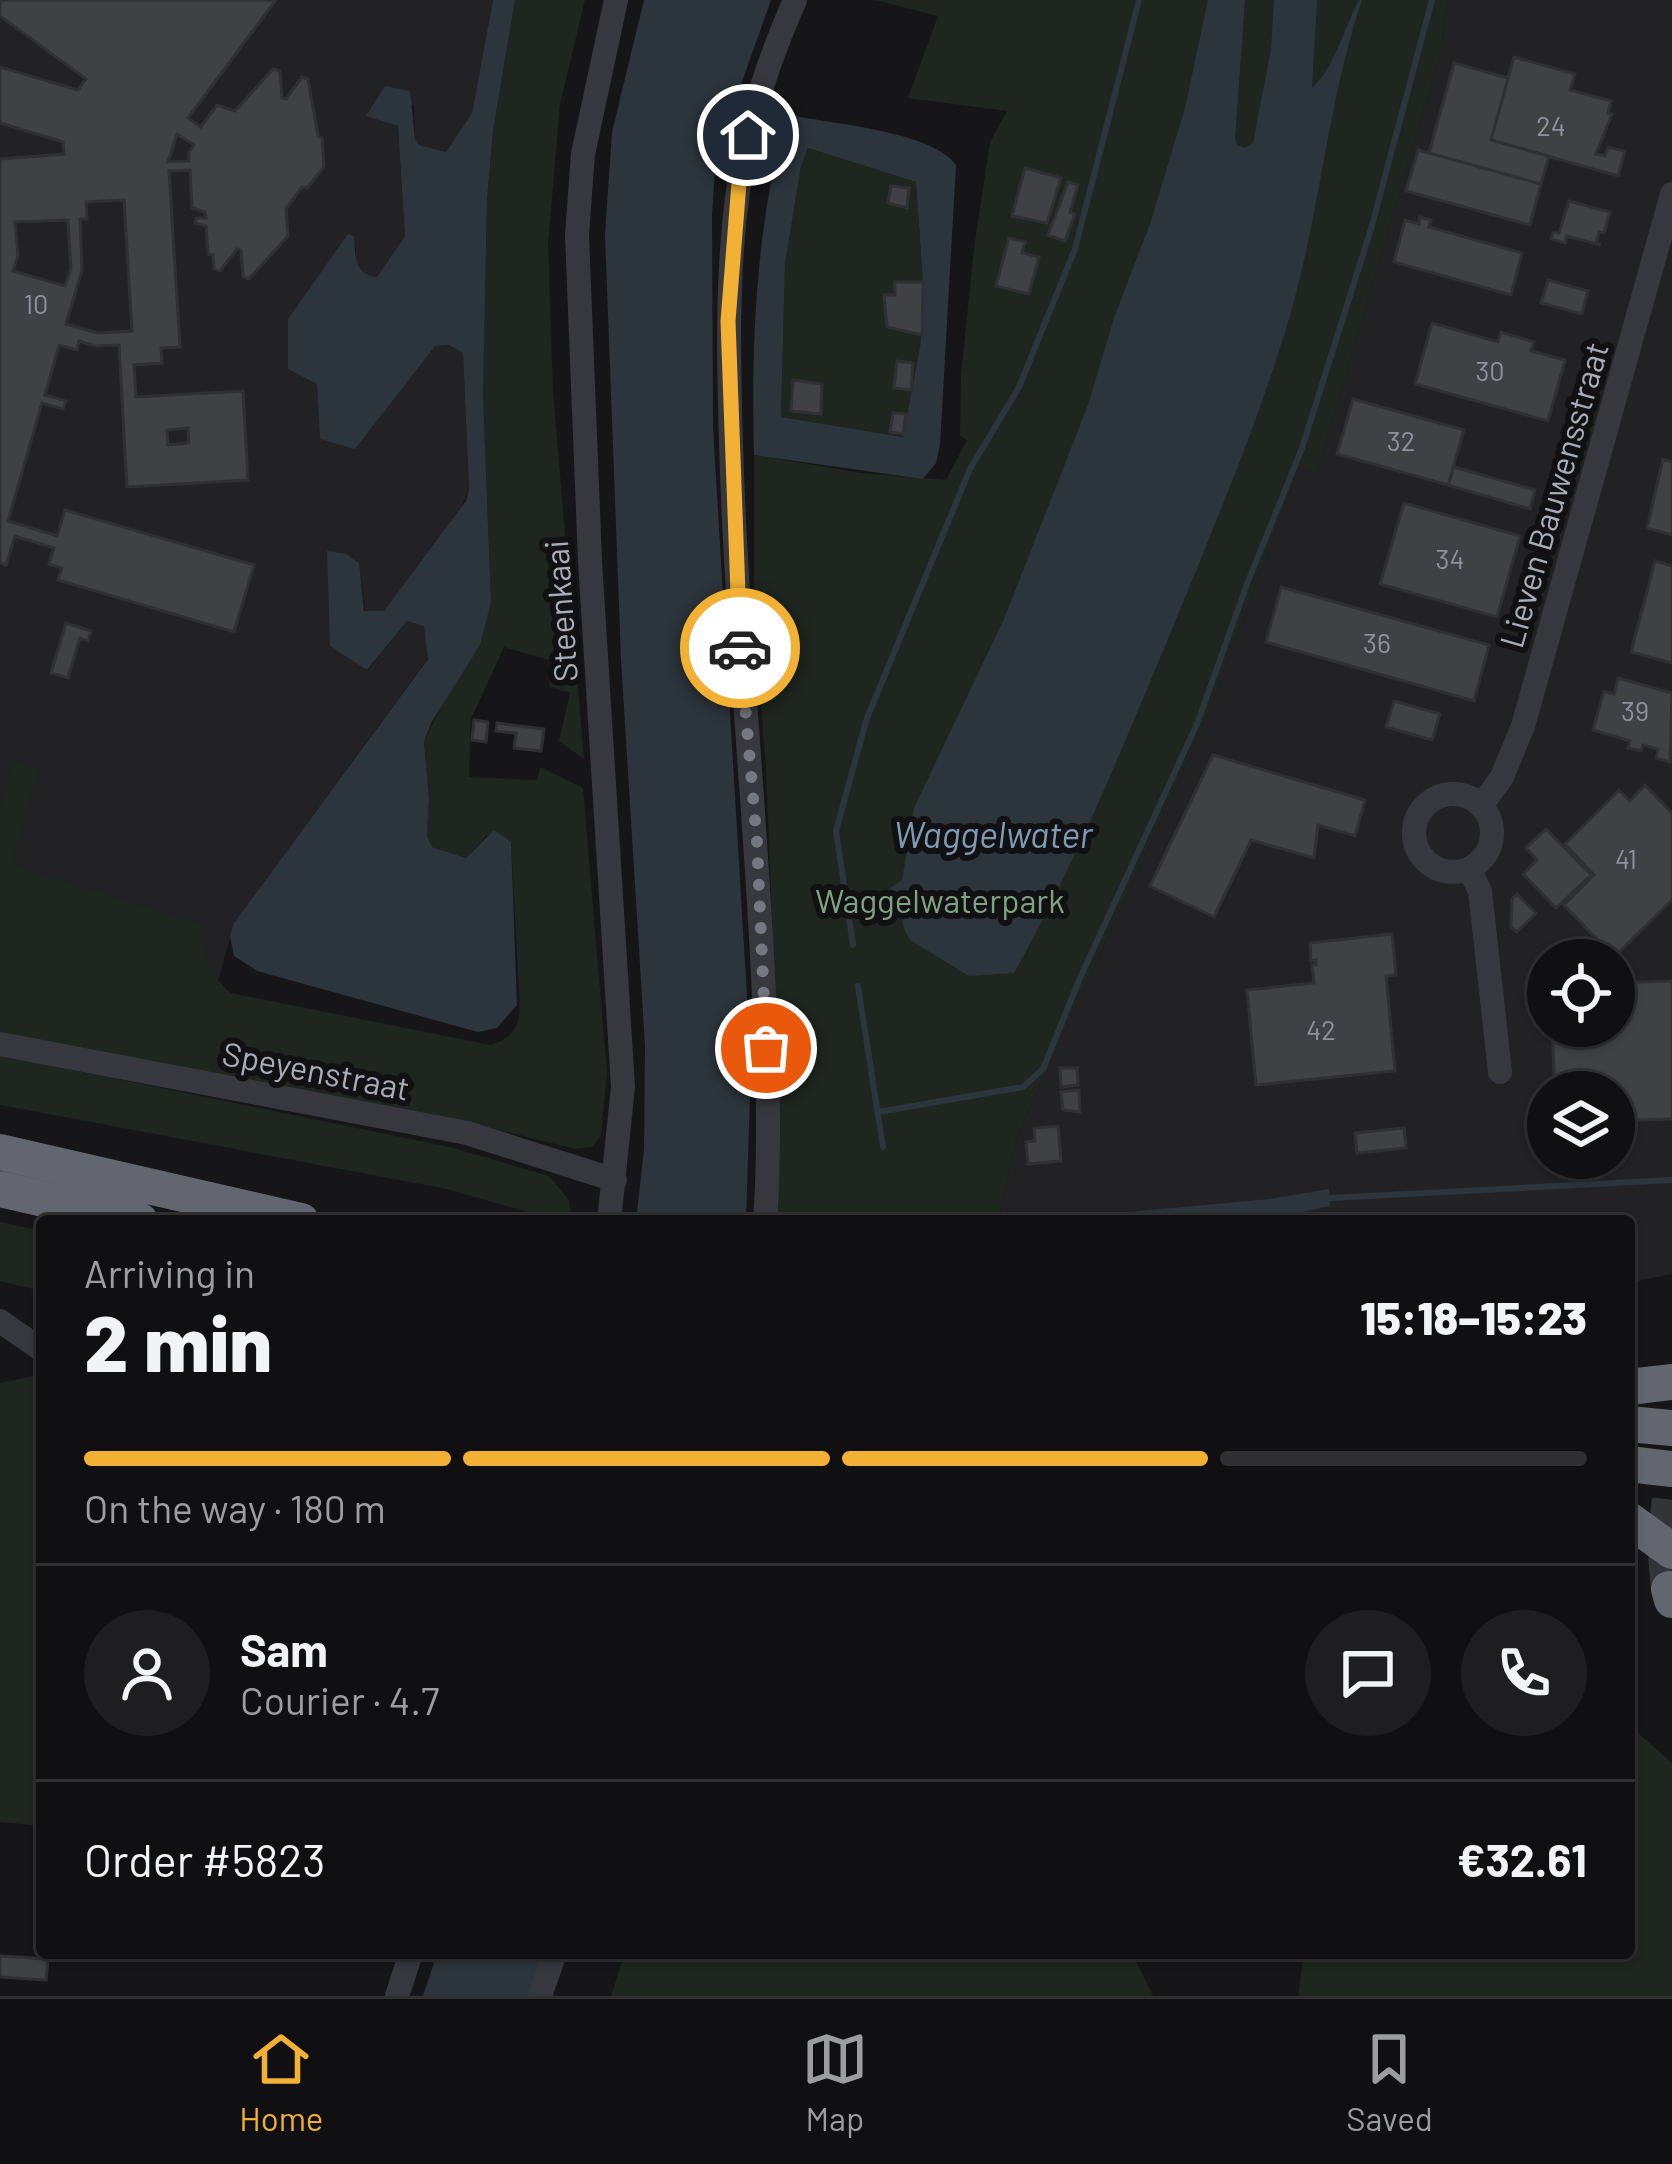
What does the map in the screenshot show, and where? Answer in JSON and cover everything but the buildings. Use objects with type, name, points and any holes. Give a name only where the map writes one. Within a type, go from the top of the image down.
[{"type":"highway","points":[[0,1152],[275,1215]]},
{"type":"highway","points":[[0,1189],[114,1215]]},
{"type":"highway","points":[[1635,1386],[1672,1382]]},
{"type":"highway","points":[[1635,1425],[1672,1428]]},
{"type":"highway","points":[[1635,1465],[1672,1468]]},
{"type":"highway","points":[[1635,1524],[1672,1551]]},
{"type":"street","name":"Steenkaai","points":[[610,1215],[623,1087],[590,561],[577,235],[583,154],[616,0]]},
{"type":"street","points":[[765,1215],[769,1113],[765,1016],[757,842],[737,606],[728,321],[739,183],[748,135],[795,0]]},
{"type":"street","name":"Lieven Bauwensstraat","points":[[1481,806],[1502,777],[1523,726],[1672,194]]},
{"type":"street","points":[[1445,795],[1471,799],[1481,806],[1488,817],[1491,843],[1485,855],[1469,868],[1447,872],[1424,860],[1414,836],[1423,808],[1445,795]]},
{"type":"street","points":[[1469,868],[1480,891],[1500,1072]]},
{"type":"street","name":"Speyenstraat","points":[[0,1044],[467,1133],[615,1180]]},
{"type":"street","points":[[0,1321],[36,1346]]},
{"type":"street","points":[[397,1996],[409,1959]]},
{"type":"street","points":[[540,1996],[553,1959]]},
{"type":"shaded area","points":[[0,0],[493,0],[472,113],[446,152],[418,145],[414,105],[367,116],[398,126],[405,236],[377,277],[358,270],[354,236],[310,377],[317,384],[320,439],[435,346],[449,345],[463,353],[469,489],[459,513],[384,611],[365,611],[361,578],[346,554],[327,552],[341,650],[368,670],[407,621],[416,621],[425,626],[428,658],[234,923],[193,1072],[0,1036]]},
{"type":"shaded area","points":[[1447,0],[1672,0],[1672,1274],[1635,1282],[1635,1215],[999,1215],[1017,1136],[1202,729],[1300,465],[1317,470],[1441,51]]},
{"type":"green space","points":[[515,0],[585,0],[560,104],[548,245],[553,391],[584,759],[559,741],[570,693],[549,686],[553,661],[504,647],[471,719],[469,777],[537,780],[540,767],[583,788],[607,1073],[601,1136],[592,1147],[575,1149],[471,1123],[0,1036],[0,809],[14,762],[38,769],[13,858],[20,868],[199,924],[209,971],[230,993],[490,1045],[515,1028],[520,1009],[511,842],[487,835],[466,858],[432,847],[427,835],[424,742],[491,602],[483,396],[487,200],[493,131]]},
{"type":"green space","name":"Waggelwaterpark","points":[[875,0],[1447,0],[1441,51],[1317,471],[1300,465],[1202,729],[1017,1136],[999,1215],[772,1215],[776,1014],[754,608],[754,455],[861,473],[946,480],[967,440],[960,436],[961,376],[974,248],[990,142],[1007,111],[908,98],[938,16]]},
{"type":"green space","points":[[808,148],[916,182],[923,282],[921,341],[903,437],[781,417],[785,264]]},
{"type":"green space","points":[[0,1055],[450,1147],[549,1176],[569,1200],[571,1215],[538,1215],[447,1189],[0,1105]]},
{"type":"green space","points":[[0,1222],[36,1230],[36,1290],[0,1281]]},
{"type":"green space","points":[[36,1377],[36,1825],[0,1822],[0,1383]]},
{"type":"green space","points":[[1635,1730],[1672,1763],[1672,1996],[1298,1996],[1303,1959],[1635,1959]]},
{"type":"green space","points":[[623,1959],[1135,1959],[1153,1996],[611,1996]]},
{"type":"water","points":[[493,0],[515,0],[493,131],[487,200],[483,396],[491,602],[480,645],[424,742],[427,835],[432,847],[466,858],[494,830],[511,842],[517,1005],[497,1028],[478,1032],[257,971],[234,956],[230,936],[234,923],[428,659],[424,626],[407,621],[367,670],[330,646],[327,551],[346,554],[359,563],[364,611],[384,611],[466,501],[463,353],[449,345],[435,346],[355,449],[320,439],[317,384],[288,369],[288,319],[348,234],[354,236],[360,268],[377,277],[405,236],[398,126],[366,116],[385,86],[410,91],[415,139],[419,145],[446,152],[472,113]]},
{"type":"water","points":[[644,0],[771,0],[716,155],[712,214],[713,428],[751,1064],[746,1215],[637,1215],[644,1149],[645,1046],[621,659],[605,234],[612,132]]},
{"type":"water","name":"Waggelwater","points":[[1208,0],[1245,0],[1235,138],[1245,148],[1253,143],[1271,49],[1274,0],[1317,0],[1312,88],[1327,69],[1362,0],[1341,74],[1303,264],[1240,461],[1081,842],[1014,973],[969,976],[910,940],[900,902],[890,888],[902,880],[914,808],[1004,619],[1088,405],[1185,108]]},
{"type":"water","points":[[795,116],[882,131],[927,145],[956,165],[940,445],[936,463],[923,479],[754,455],[757,289],[783,125]],"holes":[[[808,148],[916,182],[923,283],[921,341],[903,437],[781,417],[785,264]]]},
{"type":"water","points":[[1329,1189],[1330,1206],[1287,1215],[1097,1215]]},
{"type":"water","points":[[435,1959],[543,1959],[531,1996],[423,1996]]},
{"type":"waterway","points":[[853,945],[836,831],[867,718],[970,469],[1019,387],[1075,249],[1139,0]]},
{"type":"waterway","points":[[878,1112],[1023,1087],[1043,1069],[1197,724],[1302,448],[1371,229],[1432,0]]},
{"type":"waterway","points":[[858,986],[883,1147]]},
{"type":"waterway","points":[[1330,1198],[1672,1180]]},
{"type":"tunnel","points":[[1669,1589],[1665,1544],[1672,1481]]},
{"type":"way so far","points":[[740,648],[757,842],[766,1048]]},
{"type":"route","points":[[740,648],[728,321],[739,183],[748,135]]}]
